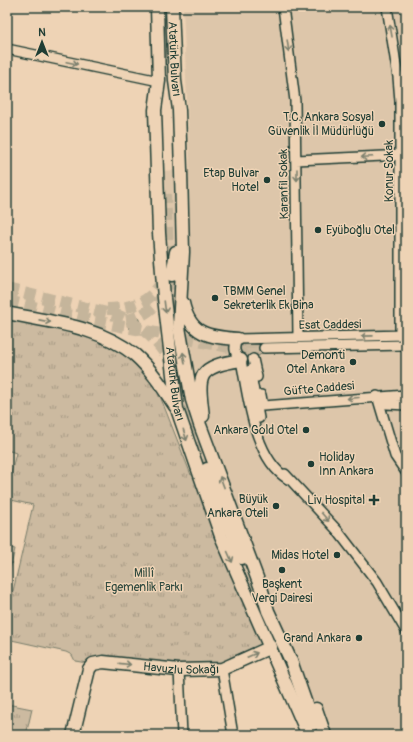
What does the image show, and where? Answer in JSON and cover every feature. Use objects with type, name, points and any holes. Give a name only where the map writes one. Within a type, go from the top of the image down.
[{"type":"main road","name":"Atatürk Bulvarı","points":[[157,7],[159,81],[155,110],[160,247],[164,298],[177,409],[194,462],[221,536],[271,647],[308,735]]},
{"type":"main road","name":"Atatürk Bulvarı","points":[[172,7],[175,81],[179,110],[183,252],[179,327],[192,400],[268,611],[296,675],[317,735]]},
{"type":"main road","points":[[159,81],[162,110],[165,194]]},
{"type":"main road","points":[[172,276],[176,242],[172,111],[175,81]]},
{"type":"main road","points":[[180,290],[186,313],[193,326],[206,334],[238,339]]},
{"type":"main road","points":[[7,313],[83,329],[115,341],[135,355],[146,367],[177,409]]},
{"type":"main road","points":[[205,437],[200,390],[202,376],[211,367],[241,360]]},
{"type":"main road","points":[[194,462],[201,454],[212,455]]},
{"type":"main road","points":[[207,469],[255,592],[268,611]]},
{"type":"main road","name":"Havuzlu Sokağı","points":[[73,735],[89,668],[93,664],[103,662],[179,670],[222,669],[271,647]]},
{"type":"main road","points":[[296,675],[311,700],[325,735]]},
{"type":"main road","points":[[288,687],[291,710],[300,735]]},
{"type":"street","name":"Karanfil Sokak","points":[[282,7],[295,101],[298,338]]},
{"type":"street","name":"Konur Sokak","points":[[387,7],[398,77],[404,155],[403,335]]},
{"type":"street","points":[[7,49],[159,81]]},
{"type":"street","points":[[296,160],[404,155]]},
{"type":"street","name":"Esat Caddesi","points":[[238,339],[403,335]]},
{"type":"street","points":[[241,360],[253,359],[263,353],[264,348],[262,344],[254,338]]},
{"type":"street","points":[[238,339],[236,342],[235,351],[241,360],[255,428],[268,458],[281,474],[288,479],[337,530],[376,582],[406,631]]},
{"type":"street","name":"Esat Caddesi","points":[[264,348],[406,345]]},
{"type":"street","name":"Güfte Caddesi","points":[[253,359],[263,406],[377,396],[406,395]]},
{"type":"street","points":[[250,370],[261,427],[272,454],[288,479]]},
{"type":"street","points":[[377,396],[387,404],[406,405]]},
{"type":"street","points":[[377,396],[395,456],[406,472]]},
{"type":"street","points":[[222,669],[233,735]]},
{"type":"street","points":[[179,670],[182,735]]},
{"type":"shaded area","points":[[183,7],[406,7],[406,735],[300,735],[177,409],[157,171],[190,170]]},
{"type":"shaded area","points":[[134,316],[139,318],[141,323],[139,328],[134,330],[129,328],[127,323],[129,318]]},
{"type":"green space","name":"Millî Egemenlik Parkı","points":[[7,317],[97,339],[133,361],[144,370],[160,396],[191,475],[193,474],[271,647],[222,669],[93,664],[75,661],[72,655],[66,652],[7,639],[7,617],[33,505],[7,499],[7,478],[10,478],[16,453],[7,450]]},
{"type":"green space","points":[[238,339],[259,340],[264,348],[263,353],[253,359],[241,360]]},
{"type":"green space","points":[[7,547],[15,549],[7,582]]},
{"type":"green space","points":[[7,704],[32,709],[26,735],[7,732]]},
{"type":"tunnel","points":[[107,309],[131,306],[148,298],[159,286],[165,271],[167,254],[165,194]]},
{"type":"tunnel","points":[[168,278],[170,298],[182,321]]},
{"type":"tunnel","points":[[7,289],[119,316],[140,328],[157,343],[170,361],[180,381],[207,469]]},
{"type":"tunnel","points":[[126,320],[133,319],[150,310],[159,301],[167,289]]},
{"type":"tunnel","points":[[7,301],[94,321],[229,347],[242,354],[250,370]]},
{"type":"tunnel","points":[[254,343],[406,340]]},
{"type":"tunnel","points":[[227,343],[254,343]]},
{"type":"place","name":"T.C. Ankara Sosyal Güvenlik İl Müdürlüğü","points":[[382,124]]},
{"type":"place","name":"Etap Bulvar Hotel","points":[[267,180]]},
{"type":"place","name":"Eyüboğlu Otel","points":[[318,230]]},
{"type":"place","name":"TBMM Genel Sekreterlik Ek Bina","points":[[215,298]]},
{"type":"place","name":"Demonti Otel Ankara","points":[[353,362]]},
{"type":"place","name":"Ankara Gold Otel","points":[[306,430]]},
{"type":"place","name":"Holiday Inn Ankara","points":[[311,464]]},
{"type":"place","name":"Liv Hospital","points":[[374,500]]},
{"type":"place","name":"Büyük Ankara Oteli","points":[[276,506]]},
{"type":"place","name":"Midas Hotel","points":[[337,555]]},
{"type":"place","name":"Başkent Vergi Dairesi","points":[[282,570]]},
{"type":"place","name":"Grand Ankara","points":[[359,638]]}]
